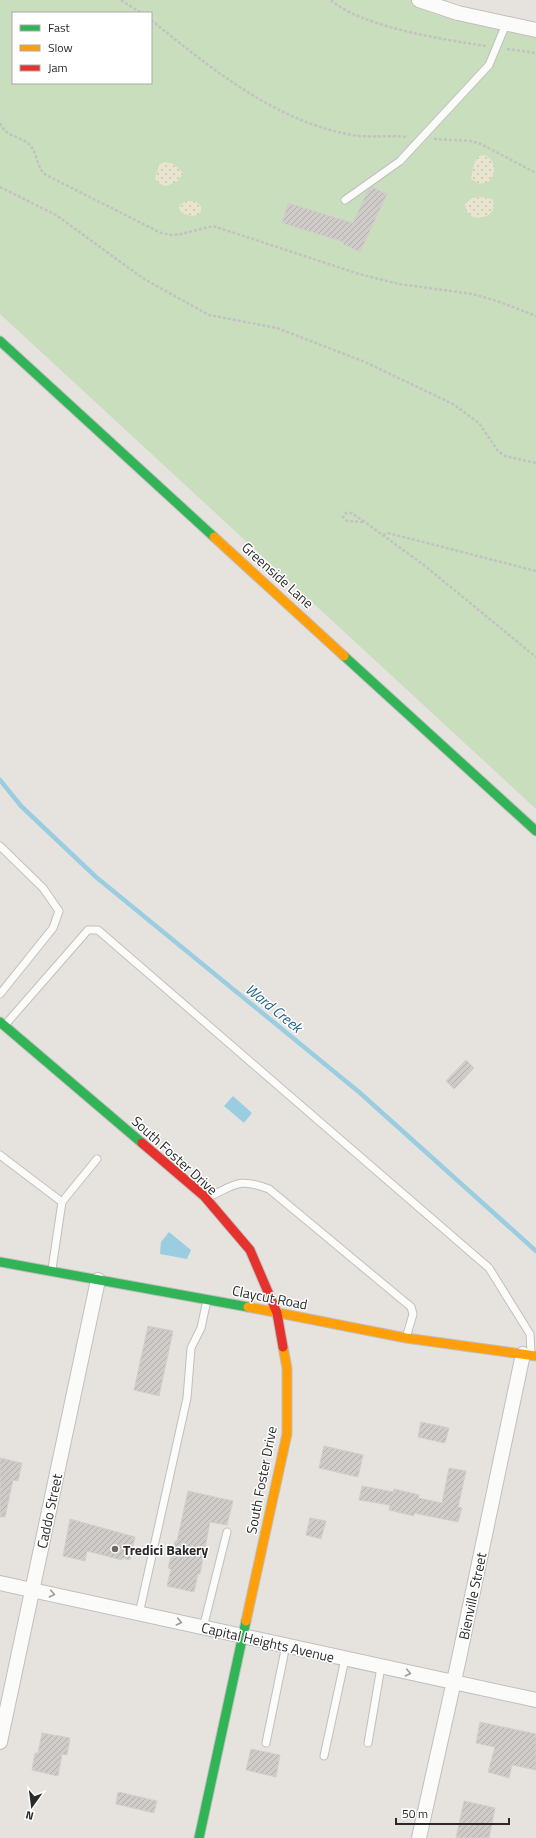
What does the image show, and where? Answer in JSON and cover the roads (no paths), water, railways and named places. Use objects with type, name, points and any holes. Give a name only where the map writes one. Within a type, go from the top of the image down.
[{"type":"street","points":[[419,0],[458,13],[536,30]]},
{"type":"street","name":"Greenside Lane","points":[[0,341],[536,831]]},
{"type":"street","name":"South Foster Drive","points":[[2,1024],[206,1199],[250,1250],[277,1313],[287,1368],[287,1434],[199,1838]]},
{"type":"street","name":"Claycut Road","points":[[0,1262],[207,1299],[406,1338],[530,1355]]},
{"type":"street","name":"Caddo Street","points":[[0,1742],[98,1280]]},
{"type":"street","name":"Bienville Street","points":[[419,1838],[530,1355]]},
{"type":"street","name":"Capital Heights Avenue","points":[[0,1583],[536,1700]]},
{"type":"lane","points":[[345,200],[400,161],[490,65],[506,24]]},
{"type":"lane","points":[[0,846],[43,888],[59,911],[53,928],[0,994]]},
{"type":"lane","points":[[2,1024],[88,930],[98,930],[489,1268],[530,1334],[530,1355]]},
{"type":"lane","points":[[0,1155],[62,1202]]},
{"type":"lane","points":[[51,1271],[62,1202],[97,1159]]},
{"type":"lane","points":[[206,1199],[240,1182],[252,1183],[269,1189],[411,1307],[413,1314],[406,1338]]},
{"type":"lane","points":[[139,1614],[187,1398],[191,1348],[201,1328],[207,1299]]},
{"type":"lane","points":[[203,1628],[228,1532]]},
{"type":"lane","points":[[266,1743],[286,1645]]},
{"type":"lane","points":[[324,1756],[345,1659]]},
{"type":"lane","points":[[368,1743],[381,1667]]},
{"type":"water","points":[[233,1096],[252,1113],[244,1123],[224,1106]]},
{"type":"water","points":[[169,1232],[191,1250],[187,1259],[160,1254],[161,1242]]},
{"type":"waterway","name":"Ward Creek","points":[[0,780],[21,806],[96,877],[359,1092],[536,1251]]},
{"type":"place","name":"Tredici Bakery","points":[[115,1549]]}]
